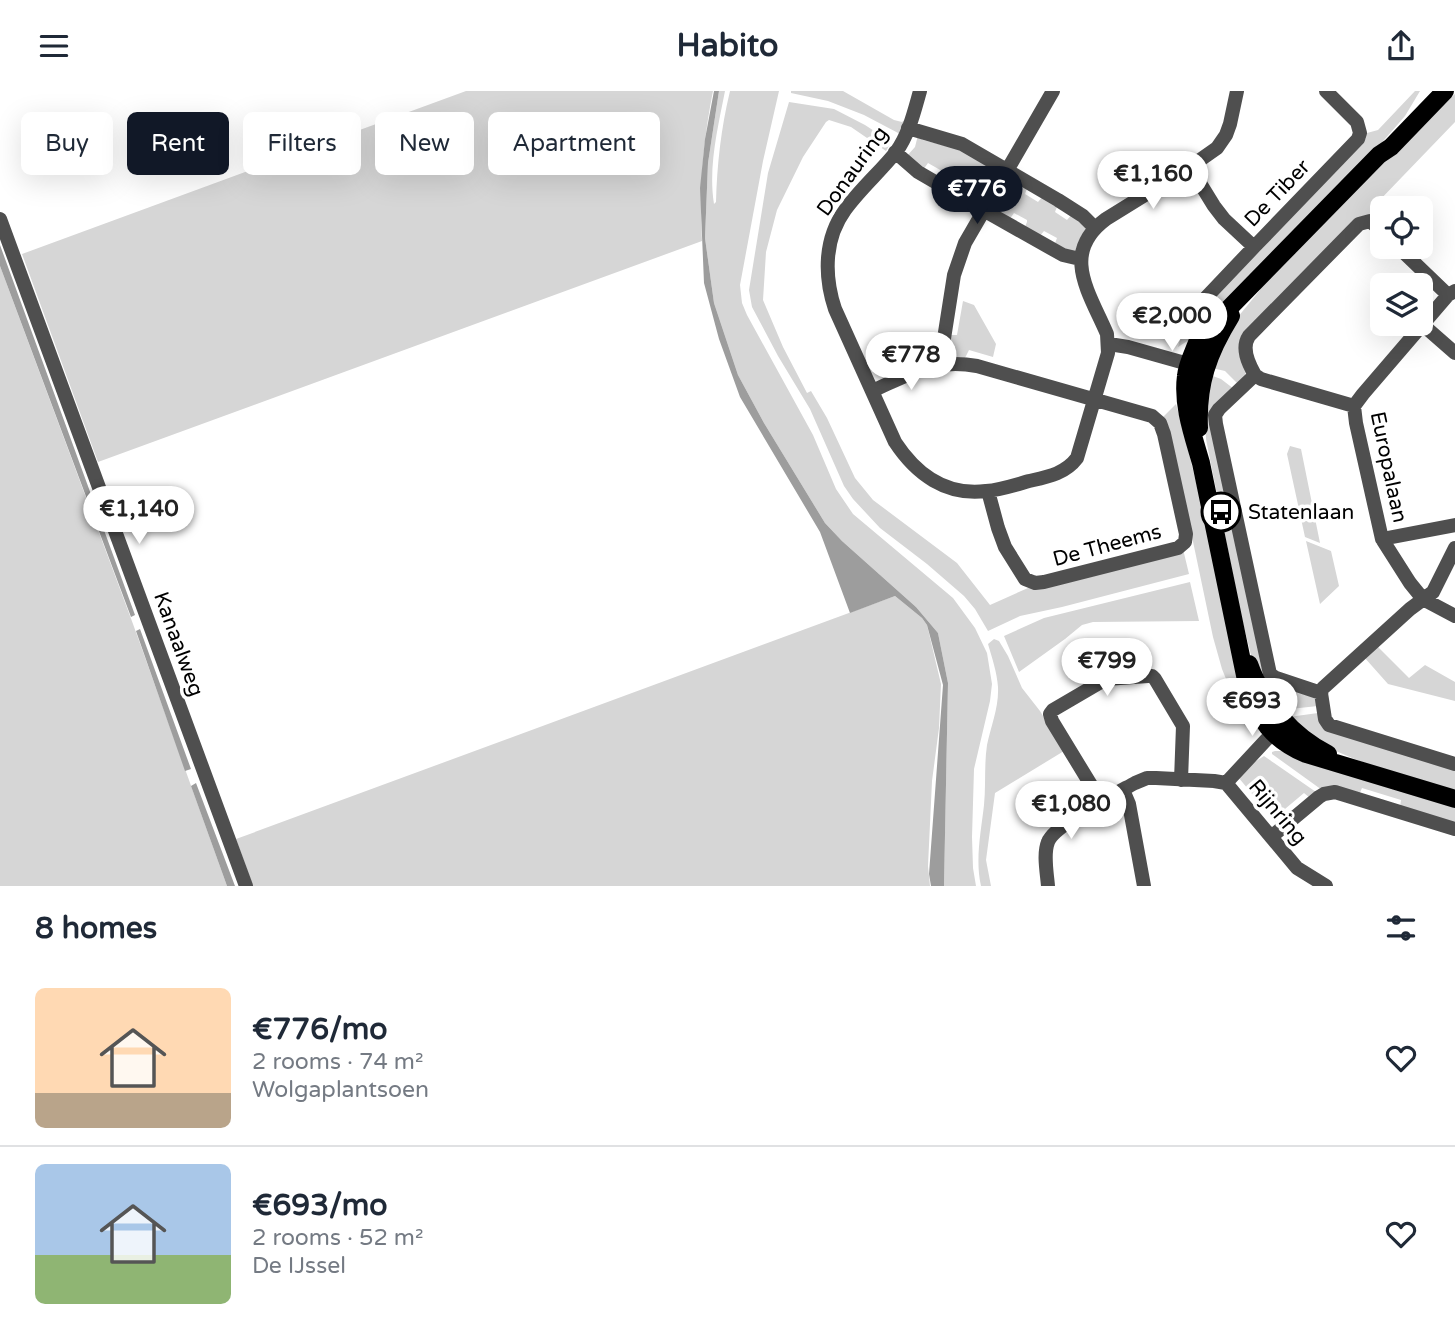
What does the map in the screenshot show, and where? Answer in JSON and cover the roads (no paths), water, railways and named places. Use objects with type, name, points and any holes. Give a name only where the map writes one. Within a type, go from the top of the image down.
[{"type":"main road","points":[[1379,156],[1386,143],[1429,91]]},
{"type":"main road","points":[[1446,91],[1261,278],[1197,367],[1200,387],[1198,413],[1201,463],[1247,685],[1258,715],[1279,727],[1291,748],[1455,799]]},
{"type":"street","name":"Donauring","points":[[920,91],[908,128],[895,152],[846,209],[832,235],[827,269],[829,291],[835,309],[895,442],[905,458],[922,474],[940,485],[967,492],[988,491],[1056,474],[1072,465],[1077,458],[1109,344]]},
{"type":"street","points":[[940,364],[954,275],[965,243],[1053,91]]},
{"type":"street","points":[[1197,367],[1109,344],[1082,277],[1080,259],[1083,245],[1094,228],[1217,148],[1226,135],[1237,91]]},
{"type":"street","name":"De Tiber","points":[[1190,167],[1214,207],[1254,247],[1358,139],[1360,133],[1357,122],[1326,91]]},
{"type":"street","points":[[908,128],[962,144],[1083,216],[1094,228]]},
{"type":"street","points":[[895,152],[918,172],[1063,255],[1080,259]]},
{"type":"street","name":"Kanaalweg","points":[[0,219],[246,886]]},
{"type":"street","points":[[1354,406],[1261,379],[1250,366],[1245,342],[1353,229],[1370,221]]},
{"type":"street","points":[[1179,326],[1254,247]]},
{"type":"street","points":[[1412,259],[1452,293]]},
{"type":"street","name":"Europalaan","points":[[1433,314],[1452,293]]},
{"type":"street","points":[[1433,334],[1455,353]]},
{"type":"street","name":"Europalaan","points":[[1413,336],[1354,406],[1356,423],[1382,539],[1423,599],[1455,616]]},
{"type":"street","points":[[872,391],[919,370],[940,364],[961,363],[1095,400]]},
{"type":"street","points":[[1255,375],[1219,409],[1215,415],[1216,424],[1270,674],[1321,693]]},
{"type":"street","name":"De Theems","points":[[988,491],[1005,547],[1025,579],[1035,583],[1178,548],[1185,542],[1186,534],[1160,423],[1152,416],[1095,400]]},
{"type":"street","points":[[1382,539],[1455,525]]},
{"type":"street","points":[[1455,548],[1433,592],[1323,688],[1321,693],[1325,719],[1329,725],[1455,764]]},
{"type":"street","points":[[1102,803],[1050,714],[1054,709],[1111,677],[1148,675],[1155,679],[1182,726],[1181,780]]},
{"type":"street","points":[[1226,783],[1279,727]]},
{"type":"street","name":"Rijnring","points":[[1048,886],[1046,854],[1052,834],[1147,778],[1226,783],[1297,867],[1326,886]]},
{"type":"street","points":[[1123,790],[1129,804],[1144,886]]},
{"type":"street","points":[[1271,837],[1319,797],[1335,792],[1455,829]]},
{"type":"place","name":"Statenlaan","points":[[1221,512]]}]
